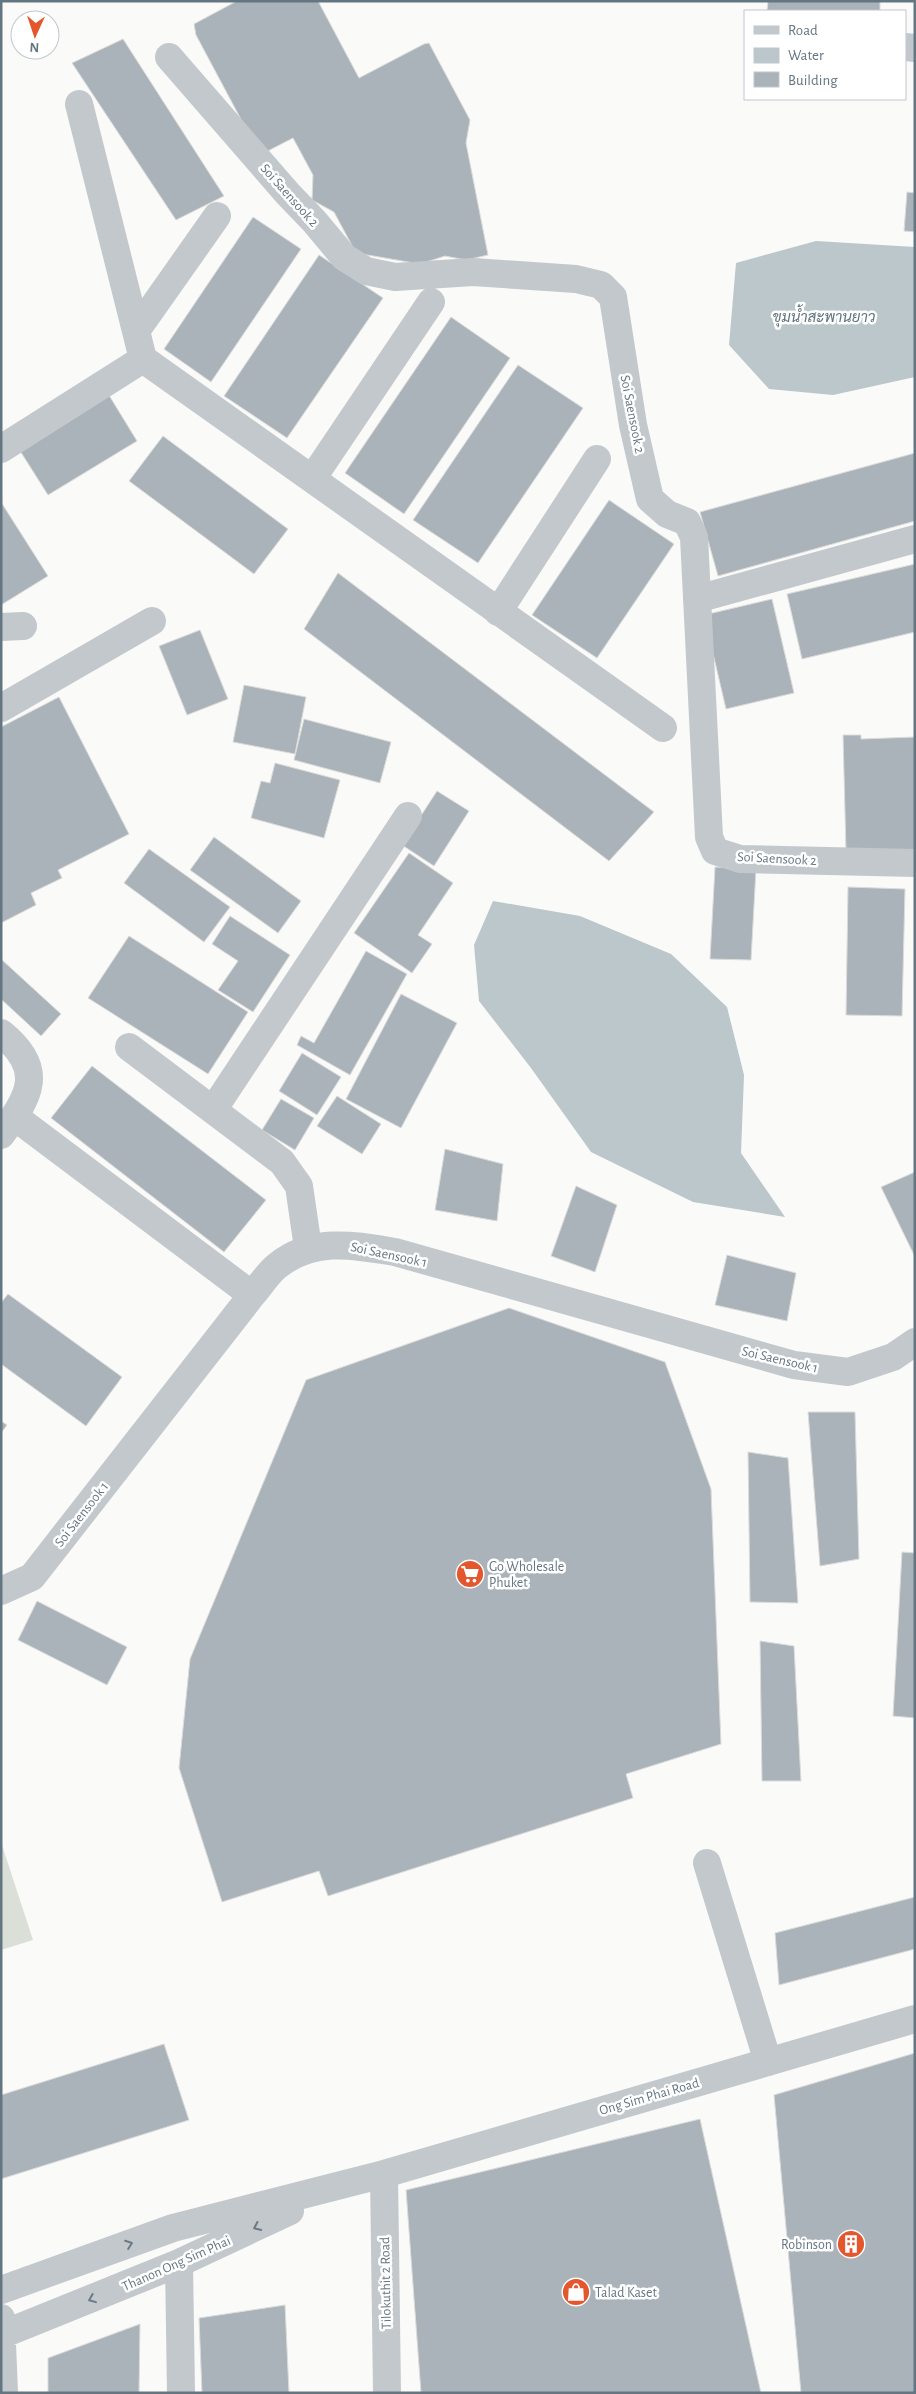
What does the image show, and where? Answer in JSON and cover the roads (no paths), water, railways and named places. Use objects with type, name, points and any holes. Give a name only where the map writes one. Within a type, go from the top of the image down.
[{"type":"street","name":"Soi Saensook 2","points":[[169,58],[344,257],[366,271],[395,277],[473,272],[576,279],[601,285],[613,297],[633,425],[650,499],[667,514],[687,522],[694,537],[709,837],[715,851],[740,858],[915,863]]},
{"type":"street","points":[[79,104],[143,360],[663,728]]},
{"type":"street","points":[[136,331],[217,216]]},
{"type":"street","points":[[312,479],[431,302]]},
{"type":"street","points":[[1,449],[143,360]]},
{"type":"street","points":[[498,612],[597,459]]},
{"type":"street","points":[[697,599],[915,539]]},
{"type":"street","points":[[1,708],[152,621]]},
{"type":"street","points":[[213,1110],[408,816]]},
{"type":"street","points":[[1,1034],[17,1046],[28,1066],[29,1092],[8,1126],[252,1295]]},
{"type":"street","points":[[129,1047],[282,1162],[299,1186],[308,1248]]},
{"type":"street","name":"Soi Saensook 1","points":[[1,1591],[32,1578],[252,1295],[277,1266],[308,1248],[352,1244],[395,1252],[794,1365],[848,1372],[893,1357],[915,1342]]},
{"type":"street","points":[[707,1863],[768,2062]]},
{"type":"street","name":"Ong Sim Phai Road","points":[[384,2174],[915,2019]]},
{"type":"street","name":"Thanon Ong Sim Phai","points":[[1,2290],[173,2228],[384,2174]]},
{"type":"street","name":"Tilokuthit 2 Road","points":[[384,2174],[387,2393]]},
{"type":"street","name":"Thanon Ong Sim Phai","points":[[2,2335],[180,2263],[348,2183]]},
{"type":"street","points":[[180,2263],[181,2393]]},
{"type":"street","points":[[1,2318],[4,2393]]},
{"type":"water","name":"ขุมน้ำสะพานยาว","points":[[816,241],[915,247],[915,377],[833,395],[769,389],[729,345],[736,263]]},
{"type":"water","points":[[493,901],[580,916],[671,954],[727,1007],[744,1075],[741,1153],[785,1217],[693,1202],[591,1152],[531,1068],[479,1001],[474,945]]},
{"type":"place","name":"Go Wholesale Phuket","points":[[470,1574]]},
{"type":"place","name":"Robinson","points":[[851,2244]]},
{"type":"place","name":"Talad Kaset","points":[[576,2292]]}]
